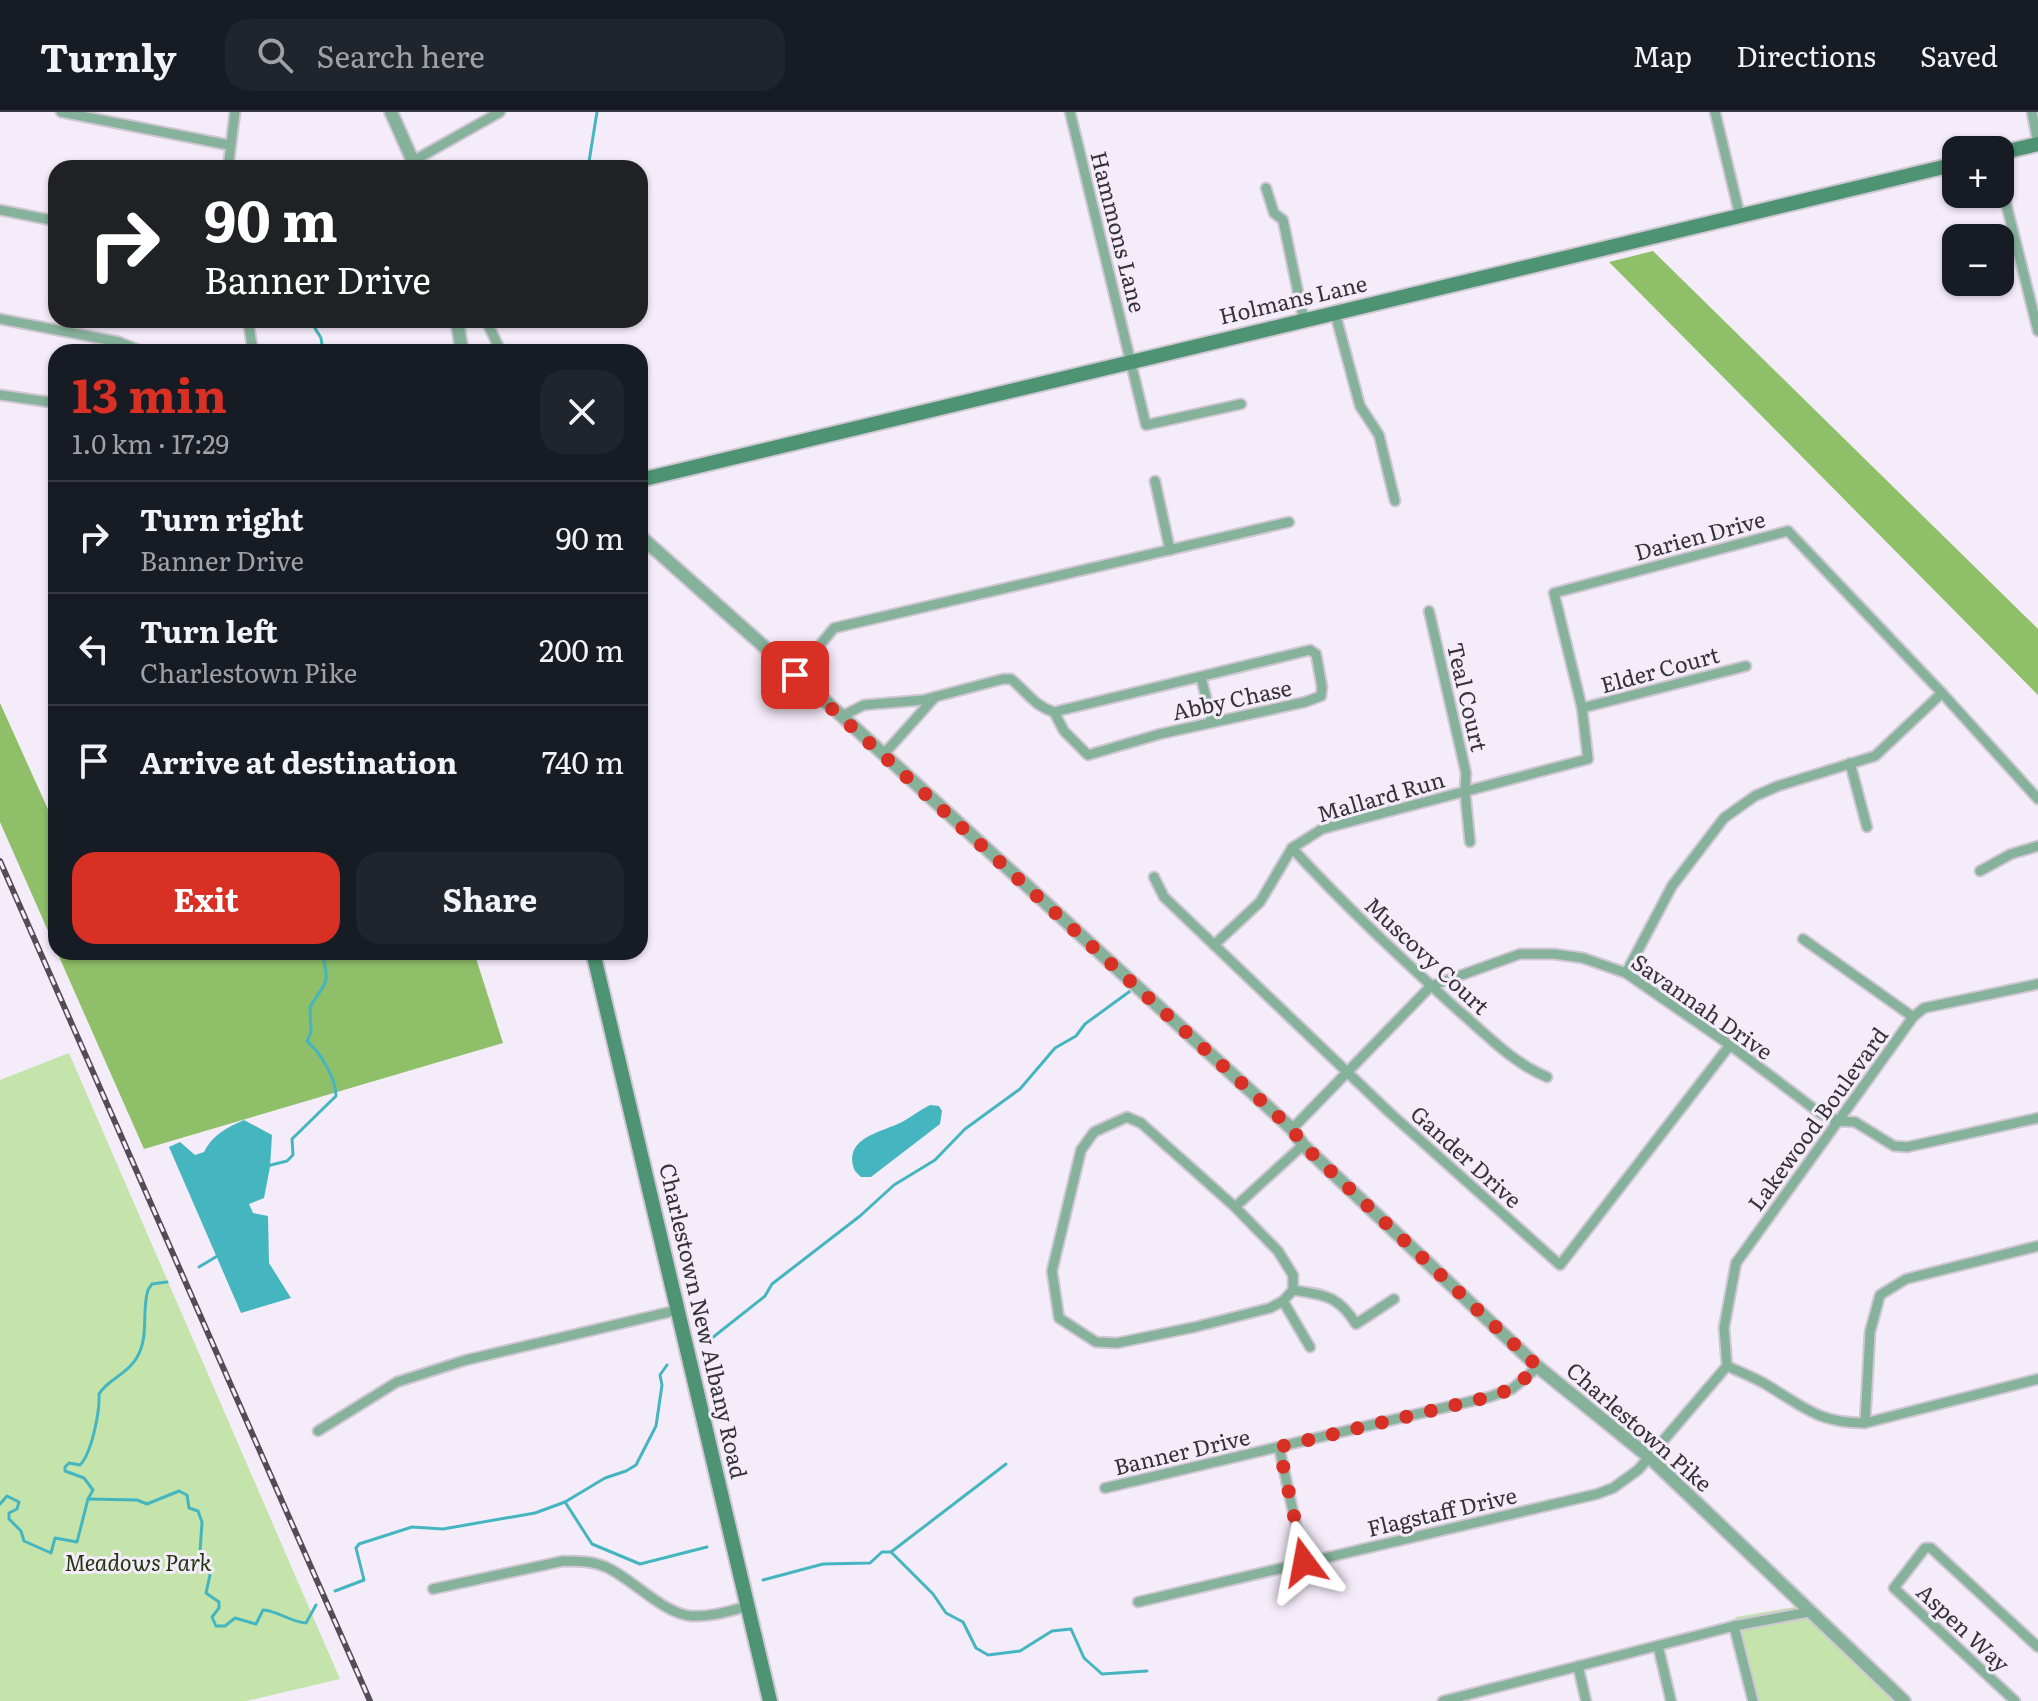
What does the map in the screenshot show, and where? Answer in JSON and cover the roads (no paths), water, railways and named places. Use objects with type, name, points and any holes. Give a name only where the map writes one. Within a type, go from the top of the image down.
[{"type":"main road","points":[[2014,150],[2038,144]]},
{"type":"main road","name":"Holmans Lane","points":[[648,478],[1942,167]]},
{"type":"main road","name":"Charlestown New Albany Road","points":[[595,960],[770,1701]]},
{"type":"street","points":[[61,112],[229,145]]},
{"type":"street","points":[[228,160],[235,112]]},
{"type":"street","points":[[391,112],[413,160]]},
{"type":"street","points":[[422,160],[500,112]]},
{"type":"street","name":"Hammons Lane","points":[[1070,112],[1146,425],[1241,404]]},
{"type":"street","points":[[1715,112],[1740,216]]},
{"type":"street","points":[[2032,112],[2038,144]]},
{"type":"street","points":[[1266,188],[1274,213],[1283,220],[1304,321]]},
{"type":"street","points":[[2007,208],[2038,331]]},
{"type":"street","points":[[0,210],[48,219]]},
{"type":"street","points":[[1335,313],[1360,406],[1379,435],[1395,501]]},
{"type":"street","points":[[0,319],[124,344]]},
{"type":"street","points":[[0,395],[48,402]]},
{"type":"street","points":[[1155,481],[1170,550]]},
{"type":"street","points":[[795,675],[834,628],[1289,522]]},
{"type":"street","name":"Darien Drive","points":[[1465,792],[1588,759],[1582,708],[1554,593],[1788,531],[2038,799]]},
{"type":"street","name":"Charlestown Pike","points":[[648,543],[884,754],[1292,1129],[1303,1145],[1538,1367],[1649,1457],[1904,1701]]},
{"type":"street","name":"Teal Court","points":[[1429,611],[1466,773],[1470,842]]},
{"type":"street","name":"Abby Chase","points":[[842,716],[864,705],[935,697],[1011,679],[1025,696],[1054,712],[1064,731],[1088,755],[1212,722],[1305,702],[1321,696],[1322,687],[1316,654],[1310,650],[1054,712]]},
{"type":"street","name":"Elder Court","points":[[1582,708],[1746,666]]},
{"type":"street","points":[[1201,677],[1212,722]]},
{"type":"street","points":[[1626,973],[1672,886],[1724,818],[1767,791],[1875,756],[1942,693]]},
{"type":"street","points":[[884,754],[935,697]]},
{"type":"street","points":[[1850,763],[1867,827]]},
{"type":"street","name":"Mallard Run","points":[[1292,848],[1332,826],[1465,792]]},
{"type":"street","points":[[1980,871],[2011,854],[2038,846]]},
{"type":"street","points":[[1214,945],[1260,902],[1292,848]]},
{"type":"street","name":"Muscovy Court","points":[[1292,848],[1329,889],[1431,986],[1526,1069],[1547,1077]]},
{"type":"street","name":"Gander Drive","points":[[1154,877],[1164,897],[1214,945],[1560,1265],[1730,1045]]},
{"type":"street","points":[[1803,939],[1913,1017]]},
{"type":"street","name":"Savannah Drive","points":[[1292,1129],[1431,986],[1520,954],[1583,958],[1626,973],[1730,1045],[1821,1114],[1839,1121],[1855,1122],[1894,1146],[1907,1147],[2038,1118]]},
{"type":"street","name":"Lakewood Boulevard","points":[[1727,1366],[1724,1328],[1736,1263],[1913,1017],[1924,1008],[2038,984]]},
{"type":"street","points":[[1127,1117],[1141,1123],[1235,1207],[1278,1251],[1293,1275],[1293,1290],[1283,1301],[1270,1308],[1117,1343],[1096,1342],[1059,1318],[1052,1271],[1081,1150],[1094,1132],[1127,1117]]},
{"type":"street","points":[[1235,1207],[1303,1145]]},
{"type":"street","points":[[1865,1423],[1870,1332],[1880,1295],[1906,1279],[2038,1246]]},
{"type":"street","points":[[1293,1290],[1337,1300],[1356,1324],[1394,1299]]},
{"type":"street","points":[[1283,1301],[1310,1347]]},
{"type":"street","points":[[318,1431],[397,1382],[466,1360],[678,1310]]},
{"type":"street","points":[[1649,1457],[1727,1366],[1765,1384],[1812,1415],[1841,1423],[1865,1423],[2038,1379]]},
{"type":"street","name":"Banner Drive","points":[[1105,1488],[1489,1397],[1512,1389],[1538,1367]]},
{"type":"street","points":[[1279,1447],[1304,1562]]},
{"type":"street","name":"Flagstaff Drive","points":[[1138,1602],[1597,1494],[1628,1480],[1649,1457]]},
{"type":"street","name":"Aspen Way","points":[[2015,1701],[1894,1588],[1925,1548],[1931,1548],[2038,1647]]},
{"type":"street","points":[[433,1589],[563,1561],[583,1561],[609,1568],[675,1612],[691,1616],[748,1606]]},
{"type":"street","points":[[1443,1701],[1734,1626],[1809,1612]]},
{"type":"street","points":[[1734,1626],[1753,1701]]},
{"type":"street","points":[[1658,1646],[1671,1701]]},
{"type":"street","points":[[1578,1666],[1586,1701]]},
{"type":"street","points":[[1496,1687],[1500,1701]]},
{"type":"water","points":[[930,1105],[939,1106],[942,1111],[940,1124],[871,1177],[861,1177],[855,1171],[852,1160],[858,1144]]},
{"type":"water","points":[[244,1120],[272,1135],[264,1198],[249,1204],[253,1213],[268,1216],[269,1263],[291,1298],[241,1313],[169,1147],[180,1142],[195,1155],[204,1152],[216,1136]]},
{"type":"waterway","points":[[589,160],[597,112]]},
{"type":"waterway","points":[[315,328],[322,344]]},
{"type":"waterway","points":[[267,1166],[287,1161],[293,1155],[292,1139],[336,1096],[326,1066],[307,1041],[311,1032],[310,1007],[325,982],[324,960]]},
{"type":"waterway","points":[[712,1338],[765,1296],[772,1284],[860,1216],[894,1185],[935,1160],[965,1129],[1020,1089],[1055,1048],[1076,1036],[1085,1024],[1133,989]]},
{"type":"waterway","points":[[199,1267],[219,1255]]},
{"type":"waterway","points":[[0,1504],[7,1496],[19,1502],[17,1509],[9,1513],[9,1519],[21,1531],[24,1541],[51,1553],[55,1538],[77,1542],[93,1490],[84,1478],[65,1471],[65,1467],[69,1463],[80,1465],[84,1459],[94,1431],[99,1394],[136,1359],[143,1342],[148,1290],[152,1284],[167,1282]]},
{"type":"waterway","points":[[335,1591],[364,1580],[356,1548],[359,1544],[412,1527],[443,1529],[535,1513],[565,1502],[605,1478],[636,1465],[656,1426],[662,1385],[660,1375],[667,1365]]},
{"type":"waterway","points":[[763,1580],[823,1564],[870,1563],[882,1552],[891,1552],[1006,1464]]},
{"type":"waterway","points":[[88,1499],[137,1500],[147,1504],[179,1491],[187,1495],[189,1508],[198,1511],[202,1522],[200,1552],[210,1575],[206,1593],[219,1602],[219,1608],[212,1617],[216,1626],[225,1626],[235,1618],[256,1624],[263,1610],[306,1623],[316,1605]]},
{"type":"waterway","points":[[565,1502],[592,1544],[640,1564],[707,1547]]},
{"type":"waterway","points":[[891,1552],[933,1594],[946,1613],[963,1622],[976,1648],[988,1655],[1020,1651],[1052,1631],[1071,1629],[1084,1658],[1102,1674],[1147,1671]]},
{"type":"railway","points":[[0,861],[370,1701]]},
{"type":"park label","name":"Meadows Park","points":[[138,1563]]}]
